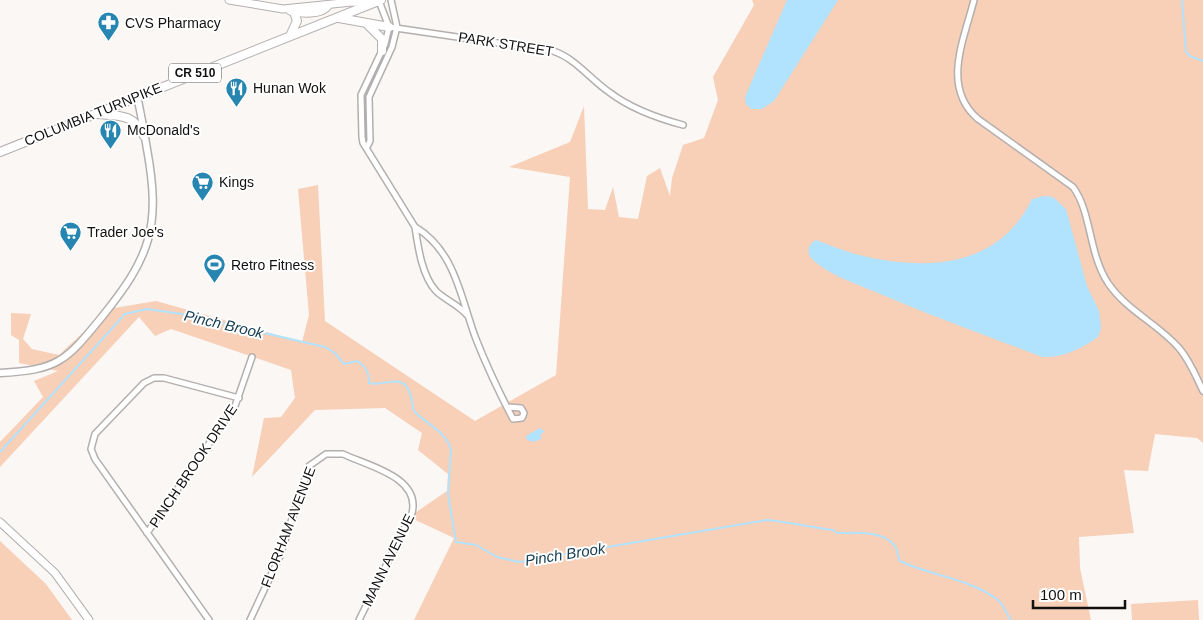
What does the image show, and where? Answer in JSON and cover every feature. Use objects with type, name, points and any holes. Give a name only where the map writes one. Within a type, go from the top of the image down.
[{"type":"main road","points":[[234,0],[294,12],[323,11],[329,3]]},
{"type":"main road","points":[[283,9],[329,3],[378,1]]},
{"type":"main road","name":"COLUMBIA TURNPIKE","points":[[0,152],[378,1]]},
{"type":"main road","points":[[290,36],[297,22],[294,12]]},
{"type":"main road","points":[[338,18],[393,27]]},
{"type":"main road","points":[[366,22],[382,39],[382,51]]},
{"type":"main road","points":[[95,114],[127,117],[140,127],[144,136]]},
{"type":"main road","points":[[0,522],[55,573],[89,620]]},
{"type":"street","points":[[367,147],[370,141],[369,97],[392,47],[391,0]]},
{"type":"street","points":[[974,0],[956,72],[958,90],[965,106],[978,119],[1073,187],[1081,201],[1096,259],[1108,283],[1125,304],[1178,348],[1192,369],[1203,391]]},
{"type":"street","points":[[378,1],[393,27]]},
{"type":"street","points":[[393,27],[361,95],[362,137],[416,227],[435,244],[449,261],[466,306],[467,316],[487,366],[508,407]]},
{"type":"street","name":"PARK STREET","points":[[393,27],[561,54],[615,97],[648,114],[683,124]]},
{"type":"street","points":[[0,373],[42,369],[66,357],[87,336],[130,281],[146,245],[153,214],[154,187],[137,96]]},
{"type":"street","points":[[416,227],[426,275],[430,282],[436,290],[458,306],[467,316]]},
{"type":"street","name":"PINCH BROOK DRIVE","points":[[147,533],[239,398],[252,357]]},
{"type":"street","name":"PINCH BROOK DRIVE","points":[[208,620],[95,459],[92,448],[95,434],[144,383],[154,378],[164,378],[239,398]]},
{"type":"street","name":"FLORHAM AVENUE","points":[[250,620],[280,556],[306,472],[314,460],[326,454],[343,454],[402,481],[410,490],[413,500]]},
{"type":"street","name":"MANN AVENUE","points":[[359,620],[412,513],[413,500]]},
{"type":"shaded area","points":[[752,0],[1203,0],[1203,443],[1197,438],[1155,434],[1148,471],[1124,470],[1134,533],[1079,537],[1080,568],[1091,620],[414,620],[454,538],[409,517],[447,491],[448,474],[418,450],[422,433],[385,408],[315,410],[252,477],[264,418],[281,417],[295,398],[291,370],[171,329],[155,336],[139,317],[0,467],[0,442],[43,397],[34,381],[58,371],[19,363],[19,340],[11,335],[11,313],[31,314],[23,339],[32,349],[59,355],[108,309],[156,301],[302,342],[309,315],[298,189],[318,185],[325,321],[475,421],[556,375],[570,177],[509,167],[570,142],[584,106],[588,209],[605,210],[613,187],[619,217],[638,219],[647,176],[660,168],[670,196],[672,178],[683,145],[704,138],[718,100],[713,77],[754,5]]},
{"type":"shaded area","points":[[0,541],[46,584],[72,620],[0,620]]},
{"type":"shaded area","points":[[1198,600],[1199,620],[1132,620],[1131,604]]},
{"type":"water","points":[[787,0],[838,0],[774,101],[762,109],[751,109],[746,104],[745,97]]},
{"type":"water","points":[[1044,196],[1053,197],[1066,209],[1087,286],[1099,311],[1101,328],[1098,337],[1078,349],[1057,356],[1042,357],[894,300],[841,278],[818,264],[809,254],[810,246],[816,240],[859,255],[884,260],[934,263],[958,259],[980,252],[1000,240],[1018,222],[1032,199]]},
{"type":"water","points":[[540,428],[544,431],[540,436],[542,438],[534,442],[527,440],[526,436]]},
{"type":"waterway","points":[[1182,0],[1186,52],[1190,56],[1203,61]]},
{"type":"waterway","name":"Pinch Brook","points":[[0,452],[125,314],[147,309],[182,314],[325,347],[335,353],[344,364],[357,361],[360,363],[368,373],[369,383],[397,382],[406,386],[410,393],[414,411],[445,438],[451,450],[448,494],[456,542],[476,545],[497,557],[519,562],[767,520],[833,530],[837,533],[876,535],[890,541],[895,546],[900,561],[962,582],[987,593],[1000,602],[1011,620]]},
{"type":"place","name":"CVS Pharmacy","points":[[109,42]]},
{"type":"place","name":"Hunan Wok","points":[[237,107]]},
{"type":"place","name":"McDonald's","points":[[111,149]]},
{"type":"place","name":"Kings","points":[[203,201]]},
{"type":"place","name":"Trader Joe's","points":[[71,251]]},
{"type":"place","name":"Retro Fitness","points":[[215,284]]}]
